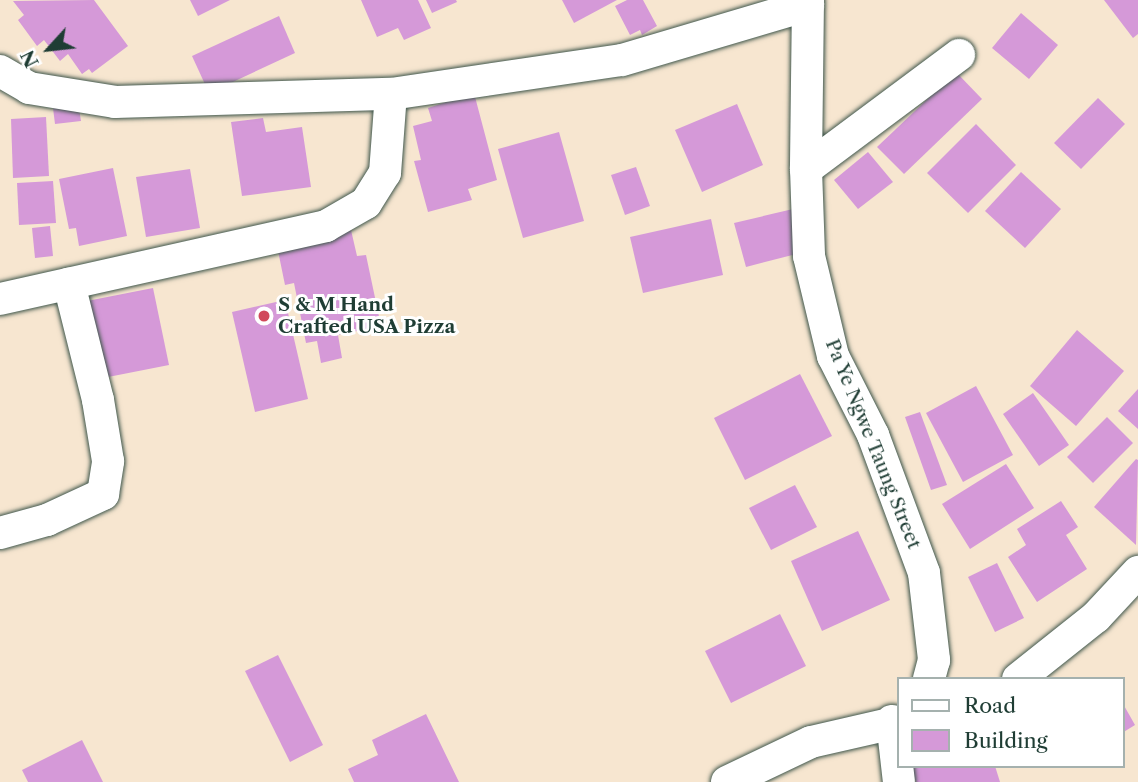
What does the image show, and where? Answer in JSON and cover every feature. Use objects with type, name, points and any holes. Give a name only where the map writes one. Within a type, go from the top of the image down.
[{"type":"street","points":[[0,71],[29,88],[115,102],[391,94],[622,60],[808,2]]},
{"type":"street","name":"Pa Ye Ngwe Taung Street","points":[[808,2],[806,169],[809,256],[833,356],[873,435],[924,573],[934,660],[930,677]]},
{"type":"street","points":[[806,169],[959,55]]},
{"type":"street","points":[[0,299],[326,226],[366,203],[385,173],[391,94]]},
{"type":"street","points":[[0,533],[47,520],[103,494],[108,461],[98,400],[69,284]]},
{"type":"street","points":[[1021,677],[1096,617],[1138,572]]},
{"type":"street","points":[[727,782],[811,743],[895,722],[897,752]]},
{"type":"building","points":[[94,0],[128,46],[92,73],[89,69],[82,74],[68,54],[60,61],[44,40],[37,46],[18,20],[24,15],[13,1]]},
{"type":"building","points":[[190,0],[230,0],[198,16]]},
{"type":"building","points":[[361,0],[418,0],[431,28],[404,40],[398,28],[377,37]]},
{"type":"building","points":[[426,0],[456,0],[457,2],[432,13]]},
{"type":"building","points":[[562,0],[617,0],[574,23]]},
{"type":"building","points":[[627,0],[643,0],[657,26],[642,35],[640,30],[630,35],[615,6]]},
{"type":"building","points":[[1104,0],[1138,0],[1138,34],[1133,38]]},
{"type":"building","points":[[1021,13],[1058,45],[1029,79],[992,48]]},
{"type":"building","points":[[279,16],[295,53],[209,93],[192,56]]},
{"type":"building","points":[[956,72],[982,99],[904,174],[877,147]]},
{"type":"building","points":[[474,93],[497,180],[468,189],[472,200],[428,212],[414,161],[421,160],[413,126],[432,121],[428,108]]},
{"type":"building","points":[[77,96],[81,121],[55,124],[52,100]]},
{"type":"building","points":[[1098,98],[1125,124],[1081,169],[1054,143]]},
{"type":"building","points":[[737,104],[763,165],[702,192],[675,130]]},
{"type":"building","points":[[46,117],[49,176],[13,178],[11,119]]},
{"type":"building","points":[[263,118],[266,132],[302,127],[311,187],[242,196],[231,122]]},
{"type":"building","points":[[976,124],[1016,165],[968,213],[927,173]]},
{"type":"building","points":[[559,132],[584,221],[523,238],[498,149]]},
{"type":"building","points":[[868,152],[893,182],[858,209],[834,180]]},
{"type":"building","points":[[636,167],[650,206],[625,215],[611,175]]},
{"type":"building","points":[[113,168],[127,236],[79,246],[76,228],[69,229],[59,179]]},
{"type":"building","points":[[190,169],[200,228],[146,237],[136,177]]},
{"type":"building","points":[[1021,172],[1061,209],[1025,248],[985,211]]},
{"type":"building","points":[[53,181],[56,223],[19,225],[17,183]]},
{"type":"building","points":[[793,209],[804,252],[746,267],[734,223]]},
{"type":"building","points":[[711,219],[723,275],[643,293],[630,237]]},
{"type":"building","points":[[50,226],[53,256],[35,258],[32,228]]},
{"type":"building","points":[[351,230],[357,256],[366,255],[381,326],[338,335],[342,358],[321,363],[317,341],[306,343],[294,283],[285,285],[277,246]]},
{"type":"building","points":[[153,288],[169,365],[103,378],[87,301]]},
{"type":"building","points":[[285,300],[308,399],[255,412],[232,312]]},
{"type":"building","points":[[1077,330],[1124,371],[1076,426],[1030,386]]},
{"type":"building","points":[[800,374],[832,436],[745,480],[714,418]]},
{"type":"building","points":[[976,386],[1013,455],[963,482],[926,413]]},
{"type":"building","points":[[1138,389],[1138,429],[1118,411]]},
{"type":"building","points":[[1033,393],[1069,445],[1039,466],[1003,414]]},
{"type":"building","points":[[920,412],[947,485],[931,490],[905,417]]},
{"type":"building","points":[[1107,417],[1133,443],[1093,483],[1067,457]]},
{"type":"building","points":[[1136,459],[1138,460],[1136,545],[1094,507]]},
{"type":"building","points":[[1006,464],[1034,508],[970,549],[942,504]]},
{"type":"building","points":[[795,485],[817,527],[771,550],[749,508]]},
{"type":"building","points":[[1061,501],[1078,527],[1066,535],[1087,569],[1037,602],[1008,557],[1026,545],[1017,529]]},
{"type":"building","points":[[858,531],[890,600],[822,631],[791,561]]},
{"type":"building","points":[[997,563],[1024,618],[995,632],[968,577]]},
{"type":"building","points":[[780,614],[806,666],[731,703],[705,651]]},
{"type":"building","points":[[278,655],[323,745],[290,762],[245,671]]},
{"type":"building","points":[[1124,706],[1135,725],[1124,732]]},
{"type":"building","points":[[426,714],[459,782],[354,782],[348,769],[378,755],[372,740]]},
{"type":"building","points":[[82,740],[103,782],[28,782],[22,770]]},
{"type":"building","points":[[911,768],[996,768],[1000,782],[916,782]]},
{"type":"place","name":"S & M Hand Crafted USA Pizza","points":[[264,316]]}]
